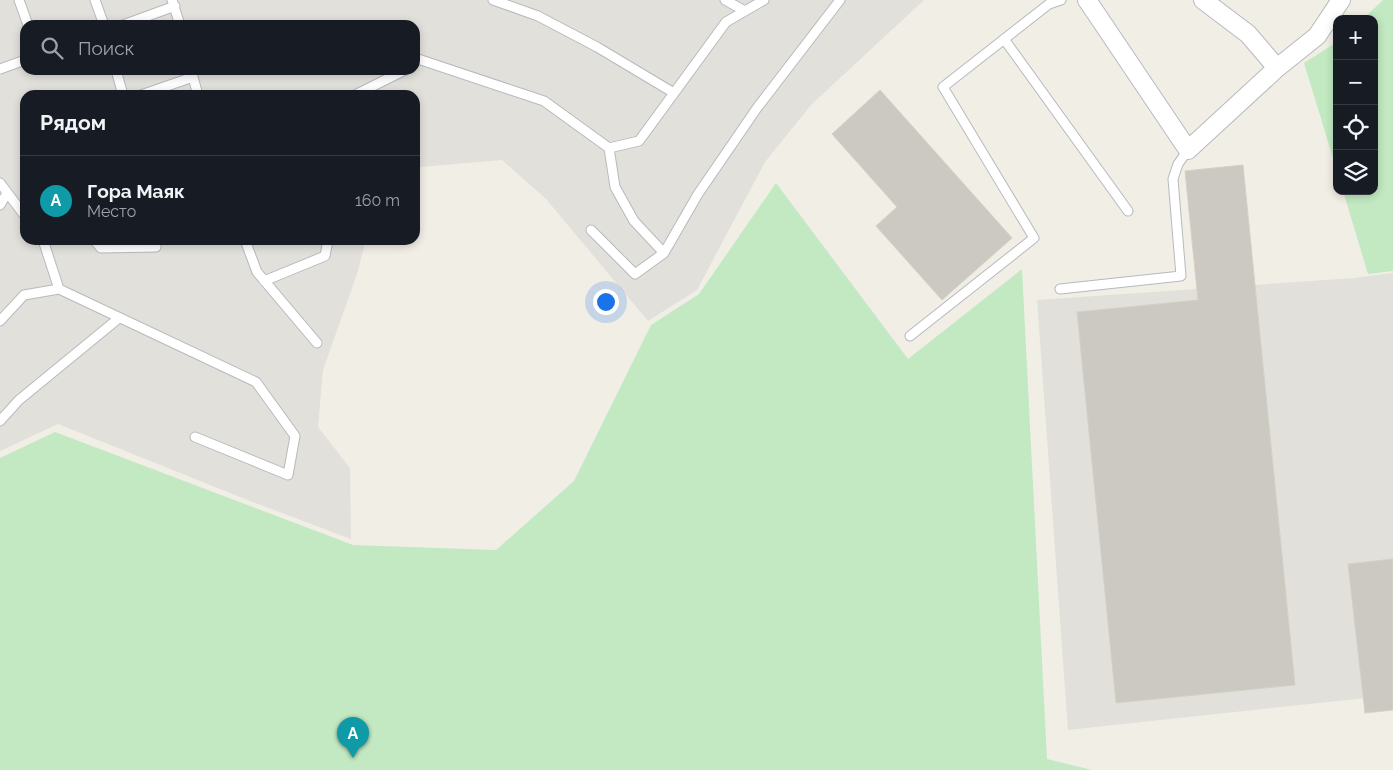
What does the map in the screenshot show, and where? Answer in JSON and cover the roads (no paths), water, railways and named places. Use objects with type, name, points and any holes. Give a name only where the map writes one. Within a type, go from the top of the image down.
[{"type":"street","points":[[1088,0],[1188,150],[1276,68],[1317,36],[1341,0]]},
{"type":"street","points":[[1203,0],[1248,34],[1276,68]]},
{"type":"lane","points":[[19,0],[26,20]]},
{"type":"lane","points":[[95,0],[102,20]]},
{"type":"lane","points":[[493,0],[538,16],[597,47],[674,93]]},
{"type":"lane","points":[[725,0],[746,11]]},
{"type":"lane","points":[[609,148],[639,141],[726,22],[764,0]]},
{"type":"lane","points":[[591,230],[635,274],[664,254],[698,194],[757,108],[840,0]]},
{"type":"lane","points":[[910,336],[1034,238],[943,86],[1050,4],[1061,0]]},
{"type":"lane","points":[[135,20],[174,3],[179,20]]},
{"type":"lane","points":[[1004,39],[1128,211]]},
{"type":"lane","points":[[0,69],[20,62]]},
{"type":"lane","points":[[420,62],[544,101],[609,148],[615,187],[634,222],[664,254]]},
{"type":"lane","points":[[117,75],[122,90]]},
{"type":"lane","points":[[153,90],[190,75]]},
{"type":"lane","points":[[192,75],[197,90]]},
{"type":"lane","points":[[365,90],[395,75]]},
{"type":"lane","points":[[1060,288],[1181,276],[1173,180],[1178,164],[1188,150]]},
{"type":"lane","points":[[0,183],[20,209]]},
{"type":"lane","points":[[0,205],[8,193]]},
{"type":"lane","points":[[45,245],[59,289]]},
{"type":"lane","points":[[98,245],[101,248],[156,247],[156,245]]},
{"type":"lane","points":[[247,245],[256,272],[318,343]]},
{"type":"lane","points":[[264,281],[325,256],[327,245]]},
{"type":"lane","points":[[0,321],[24,295],[59,289],[256,382],[295,436],[288,475],[195,438]]},
{"type":"lane","points":[[0,421],[19,400],[119,318]]},
{"type":"place","name":"Гора Маяк","points":[[353,758]]}]
